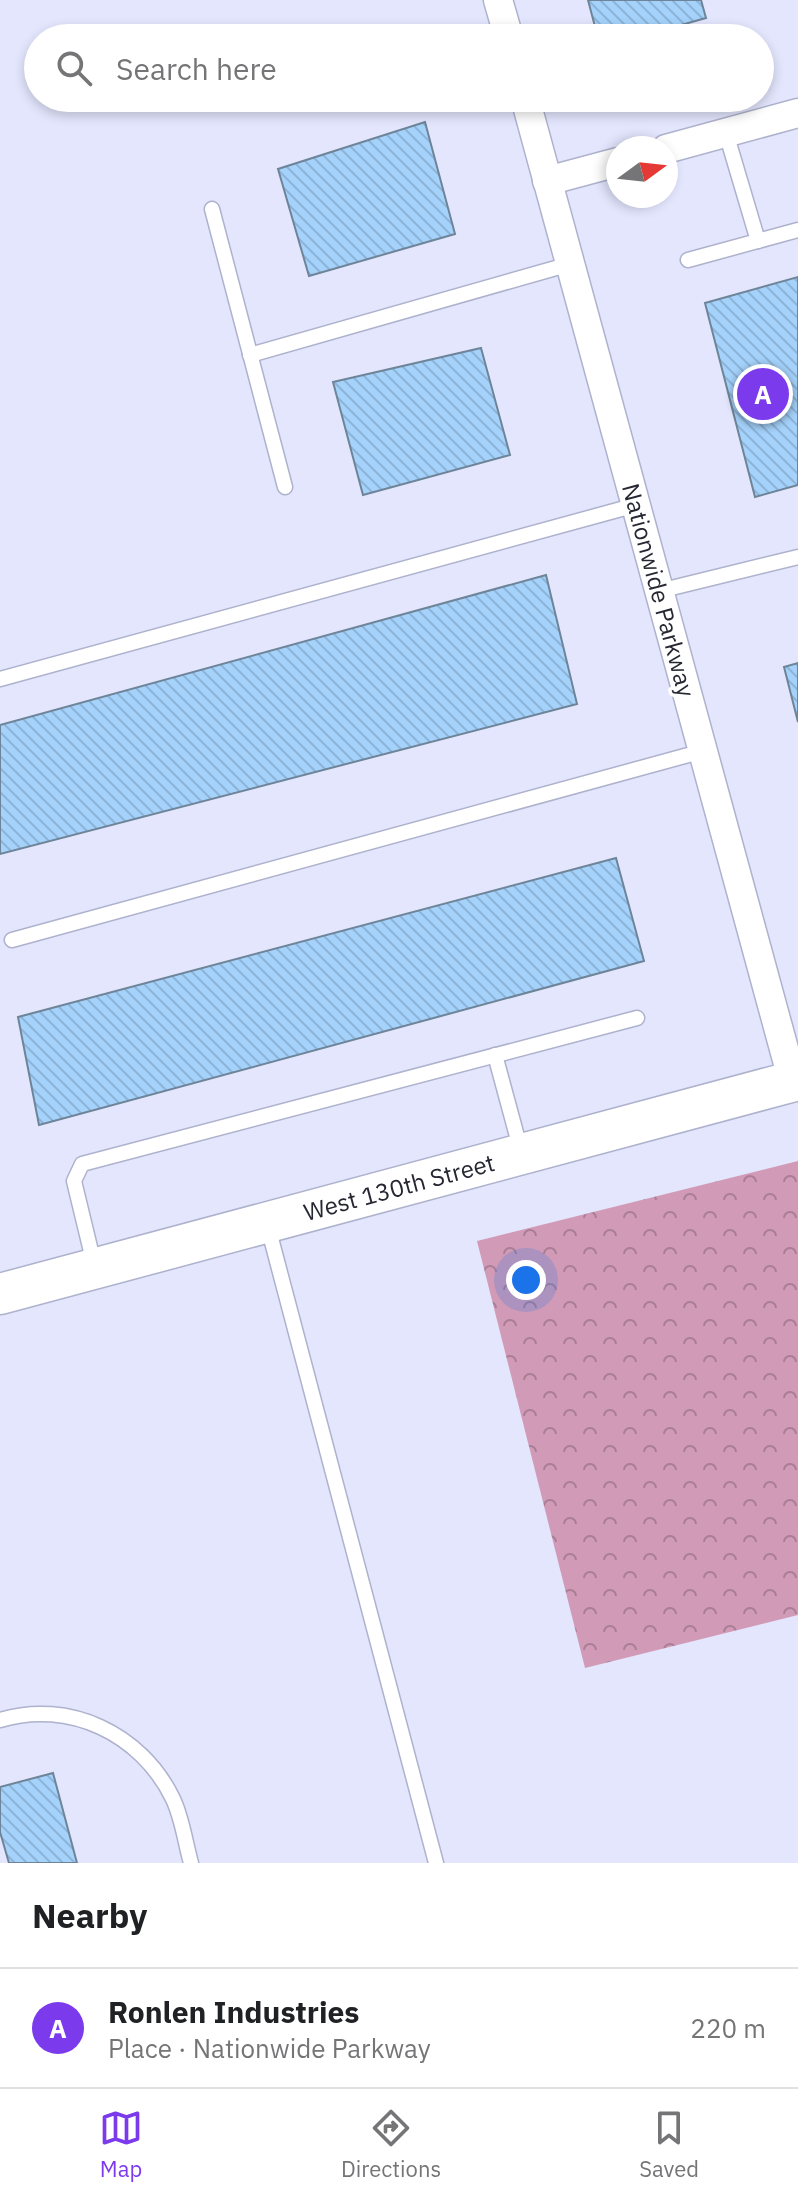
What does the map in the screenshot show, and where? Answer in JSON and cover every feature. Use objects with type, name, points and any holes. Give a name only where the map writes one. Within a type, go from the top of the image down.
[{"type":"main road","name":"West 130th Street","points":[[0,1294],[795,1081]]},
{"type":"street","points":[[498,0],[505,24]]},
{"type":"street","name":"Nationwide Parkway","points":[[529,112],[795,1081]]},
{"type":"street","points":[[678,146],[798,113]]},
{"type":"street","points":[[547,181],[606,165]]},
{"type":"lane","points":[[726,133],[758,241]]},
{"type":"lane","points":[[212,209],[285,487]]},
{"type":"lane","points":[[688,260],[798,230]]},
{"type":"lane","points":[[250,355],[570,264]]},
{"type":"lane","points":[[0,679],[636,505]]},
{"type":"lane","points":[[659,591],[798,557]]},
{"type":"lane","points":[[12,940],[703,751]]},
{"type":"lane","points":[[96,1268],[74,1181],[82,1164],[637,1018]]},
{"type":"lane","points":[[495,1055],[522,1154]]},
{"type":"lane","points":[[266,1222],[436,1863]]},
{"type":"lane","points":[[0,1720],[14,1716],[64,1715],[106,1728],[147,1756],[173,1799],[191,1863]]},
{"type":"green space","points":[[798,1161],[798,1615],[585,1668],[477,1241]]},
{"type":"building","points":[[588,0],[701,0],[706,18],[685,24],[594,24]]},
{"type":"building","points":[[425,122],[455,234],[309,276],[278,169]]},
{"type":"building","points":[[798,277],[798,485],[755,497],[705,303]]},
{"type":"building","points":[[481,348],[510,455],[363,495],[333,382]]},
{"type":"building","points":[[546,575],[577,704],[0,854],[0,725]]},
{"type":"building","points":[[798,663],[798,722],[784,667]]},
{"type":"building","points":[[616,858],[644,961],[39,1125],[18,1017]]},
{"type":"building","points":[[53,1773],[77,1863],[9,1863],[0,1832],[0,1787]]},
{"type":"place","name":"Ronlen Industries","points":[[763,394]]}]
